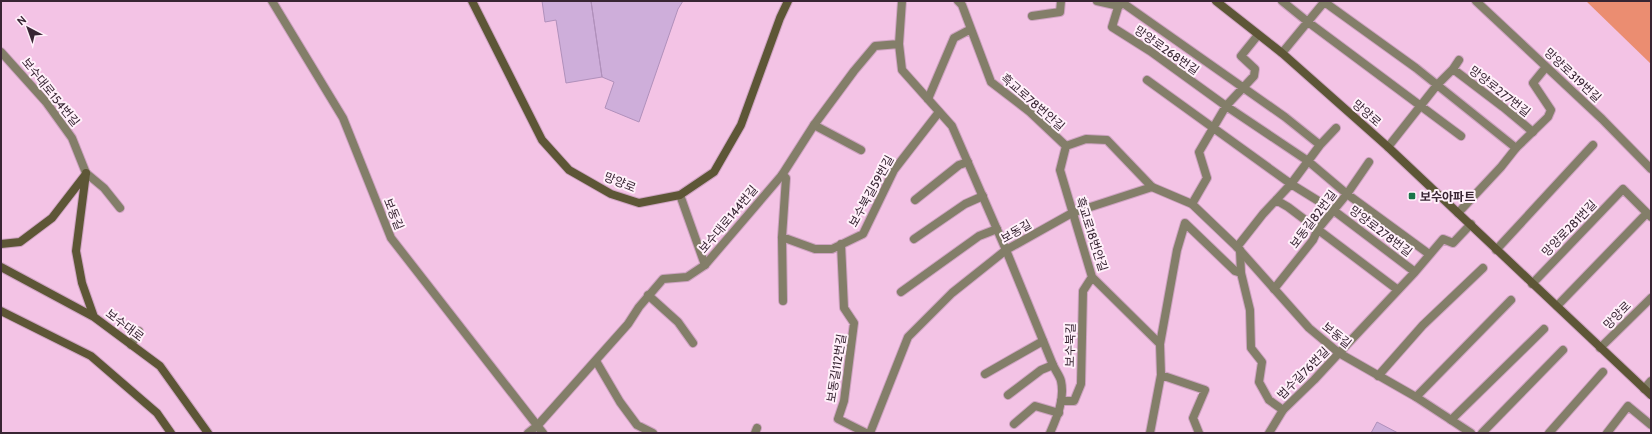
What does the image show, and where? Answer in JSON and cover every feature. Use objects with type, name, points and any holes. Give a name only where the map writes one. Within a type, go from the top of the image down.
[{"type":"main road","name":"망양로","points":[[472,1],[542,140],[569,170],[611,194],[639,203],[680,195],[714,172],[737,131],[780,18],[788,1]]},
{"type":"main road","name":"망양로","points":[[1216,1],[1282,54],[1388,147],[1651,395]]},
{"type":"main road","points":[[1,244],[20,242],[52,218],[86,173]]},
{"type":"main road","points":[[86,173],[76,251],[82,283],[94,316]]},
{"type":"main road","name":"보수대로","points":[[1,267],[94,316],[160,366],[208,433]]},
{"type":"main road","points":[[1,311],[91,356],[157,413],[171,433]]},
{"type":"street","name":"보동길","points":[[272,1],[343,118],[391,238],[543,433]]},
{"type":"street","name":"보수북길","points":[[902,1],[899,44],[902,70],[952,126],[1006,250],[1052,365],[1061,381],[1060,412],[1050,433]]},
{"type":"street","points":[[928,98],[954,38],[971,29],[962,5],[958,1]]},
{"type":"street","points":[[1032,16],[1060,12],[1061,1]]},
{"type":"street","name":"망양로268번길","points":[[1097,1],[1120,3],[1285,117],[1320,145]]},
{"type":"street","points":[[1282,1],[1461,136]]},
{"type":"street","points":[[1282,54],[1324,1],[1437,85],[1516,148]]},
{"type":"street","name":"망양로319번길","points":[[1476,1],[1602,119],[1651,169]]},
{"type":"street","name":"망양로268번길","points":[[1120,3],[1112,27],[1150,51],[1226,106]]},
{"type":"street","name":"흑교로78번안길","points":[[971,29],[991,82],[1030,112],[1066,146]]},
{"type":"street","points":[[1192,204],[1207,178],[1199,152],[1226,106],[1254,76],[1255,69],[1241,56],[1258,35]]},
{"type":"street","name":"보수대로144번길","points":[[528,433],[538,425],[596,361],[628,324],[648,295],[663,279],[687,277],[705,265],[782,175],[814,125],[854,71],[875,46],[899,44]]},
{"type":"street","name":"보수대로154번길","points":[[1,52],[46,102],[72,138],[86,173]]},
{"type":"street","points":[[1388,147],[1437,85],[1453,69],[1459,60]]},
{"type":"street","name":"망양로277번길","points":[[1458,213],[1501,167],[1516,148],[1548,117],[1551,110],[1533,83],[1546,67]]},
{"type":"street","name":"망양로277번길","points":[[1453,69],[1533,132]]},
{"type":"street","name":"망양로278번길","points":[[1147,80],[1291,184],[1333,210],[1415,272]]},
{"type":"street","name":"망양로278번길","points":[[1226,106],[1308,161],[1346,194],[1429,254]]},
{"type":"street","name":"보수북길59번길","points":[[782,237],[815,249],[832,249],[863,234],[894,170],[939,112]]},
{"type":"street","points":[[814,125],[861,150]]},
{"type":"street","points":[[1150,433],[1161,375],[1160,344],[1177,250],[1185,223],[1234,271],[1241,273],[1238,249],[1263,214],[1291,184],[1320,145],[1336,128]]},
{"type":"street","points":[[1066,146],[1086,139],[1107,140],[1152,187]]},
{"type":"street","points":[[1496,250],[1593,145]]},
{"type":"street","name":"흑교로18번안길","points":[[1066,146],[1060,170],[1092,277],[1160,344]]},
{"type":"street","points":[[915,200],[959,166],[968,162]]},
{"type":"street","name":"보동길82번길","points":[[1274,289],[1313,240],[1318,229],[1369,162]]},
{"type":"street","points":[[86,173],[104,188],[120,208]]},
{"type":"street","points":[[782,175],[786,178],[782,237],[783,301]]},
{"type":"street","name":"보동길","points":[[870,433],[908,337],[952,294],[1006,250],[1072,213],[1152,187],[1192,204],[1238,249],[1309,328],[1340,353],[1416,397],[1471,433]]},
{"type":"street","name":"망양로281번길","points":[[1532,284],[1623,189],[1649,215]]},
{"type":"street","points":[[680,195],[705,265]]},
{"type":"street","points":[[914,239],[965,204],[983,196]]},
{"type":"street","points":[[1276,200],[1318,229],[1398,290]]},
{"type":"street","points":[[1557,306],[1649,215]]},
{"type":"street","name":"망양로278번길","points":[[1340,353],[1415,272],[1442,239],[1453,243],[1471,224]]},
{"type":"street","points":[[901,292],[980,236],[997,229]]},
{"type":"street","name":"보동길112번길","points":[[841,244],[844,308],[854,323],[844,401],[838,419],[866,433]]},
{"type":"street","points":[[1378,376],[1423,325],[1483,268]]},
{"type":"street","name":"법수길76번길","points":[[1241,273],[1250,310],[1251,348],[1262,362],[1259,382],[1269,400],[1283,410]]},
{"type":"street","name":"보수북길","points":[[1061,401],[1074,401],[1081,384],[1083,291],[1092,277]]},
{"type":"street","points":[[648,295],[678,322],[693,343]]},
{"type":"street","name":"망양로","points":[[1600,348],[1651,298]]},
{"type":"street","points":[[1416,397],[1511,300]]},
{"type":"street","points":[[1451,420],[1544,330]]},
{"type":"street","points":[[131,344],[139,331]]},
{"type":"street","points":[[985,374],[1043,341]]},
{"type":"street","points":[[1482,433],[1563,350]]},
{"type":"street","name":"법수길76번길","points":[[1269,433],[1283,410],[1340,353]]},
{"type":"street","points":[[596,361],[620,402],[637,425],[653,433]]},
{"type":"street","name":"보수북길","points":[[1008,395],[1041,370],[1052,365]]},
{"type":"street","points":[[1549,433],[1603,372]]},
{"type":"street","points":[[1161,375],[1205,390],[1193,418],[1199,433]]},
{"type":"street","points":[[1644,389],[1651,381]]},
{"type":"street","points":[[1014,424],[1035,406],[1060,412]]},
{"type":"street","points":[[1608,433],[1628,406],[1651,425]]},
{"type":"shaded area","points":[[1586,1],[1651,1],[1651,64]]},
{"type":"building","points":[[542,1],[591,1],[602,77],[566,83],[556,20],[545,22]]},
{"type":"building","points":[[591,1],[683,1],[678,9],[639,122],[605,108],[614,82],[602,77]]},
{"type":"building","points":[[1377,422],[1398,433],[1371,433]]},
{"type":"place","name":"보수아파트","points":[[1412,196]]}]
